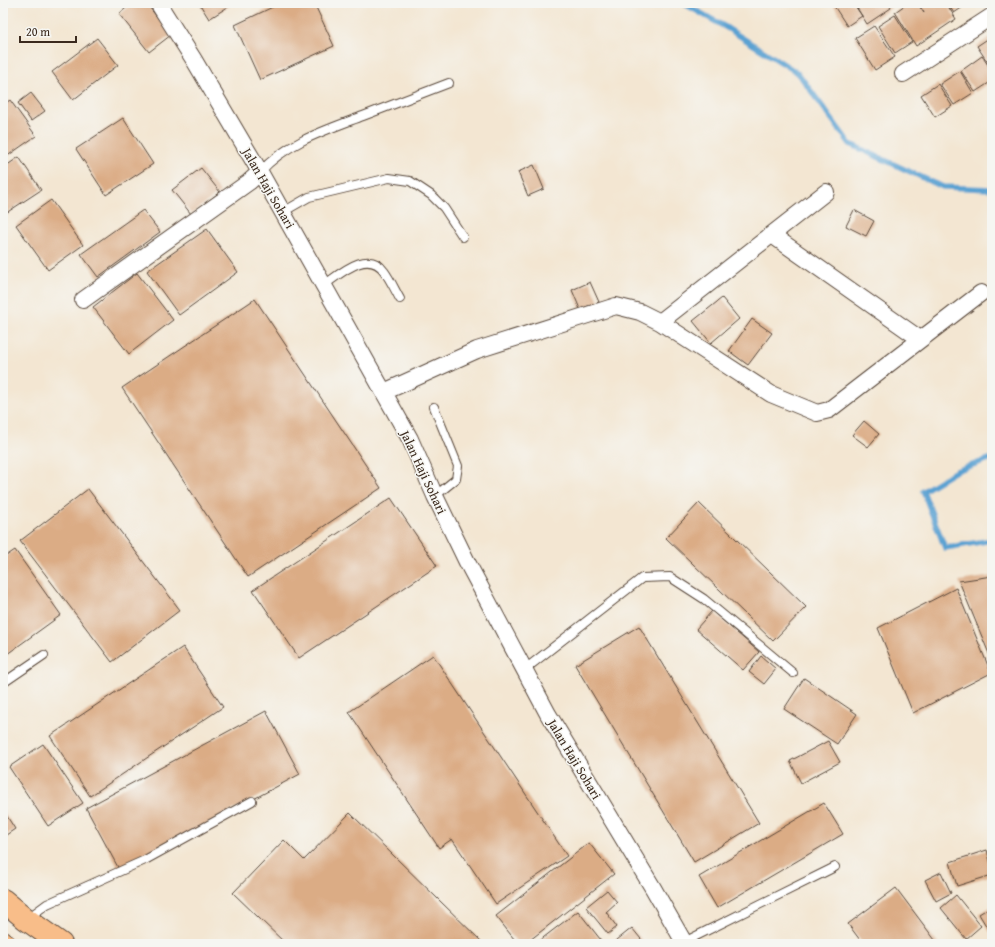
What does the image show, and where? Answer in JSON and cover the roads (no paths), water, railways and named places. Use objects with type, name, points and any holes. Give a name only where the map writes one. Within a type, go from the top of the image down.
[{"type":"highway","points":[[3,900],[26,919],[61,944]]},
{"type":"street","name":"Jalan Haji Sohari","points":[[158,3],[194,60],[260,172],[410,439],[435,496],[467,562],[548,714],[685,943]]},
{"type":"street","points":[[903,74],[992,16]]},
{"type":"street","points":[[83,300],[249,182],[260,172]]},
{"type":"street","points":[[660,322],[826,192]]},
{"type":"street","points":[[772,235],[920,339]]},
{"type":"street","points":[[384,392],[477,350],[616,306],[640,312],[660,322],[771,394],[817,413],[829,410],[981,292]]},
{"type":"lane","points":[[260,172],[271,160],[300,141],[449,83]]},
{"type":"lane","points":[[283,212],[309,197],[389,178],[410,181],[431,195],[444,208],[463,237]]},
{"type":"lane","points":[[324,285],[351,266],[368,261],[377,264],[384,270],[400,299]]},
{"type":"lane","points":[[434,407],[458,466],[456,479],[435,496]]},
{"type":"lane","points":[[524,670],[642,578],[670,577],[704,599],[793,672]]},
{"type":"lane","points":[[3,683],[44,655]]},
{"type":"lane","points":[[26,919],[47,904],[146,860],[252,801]]},
{"type":"lane","points":[[685,943],[835,867]]},
{"type":"waterway","points":[[683,3],[727,28],[798,73],[850,144],[943,187],[992,189]]},
{"type":"waterway","points":[[992,458],[956,471],[923,491],[945,548],[992,540]]}]
